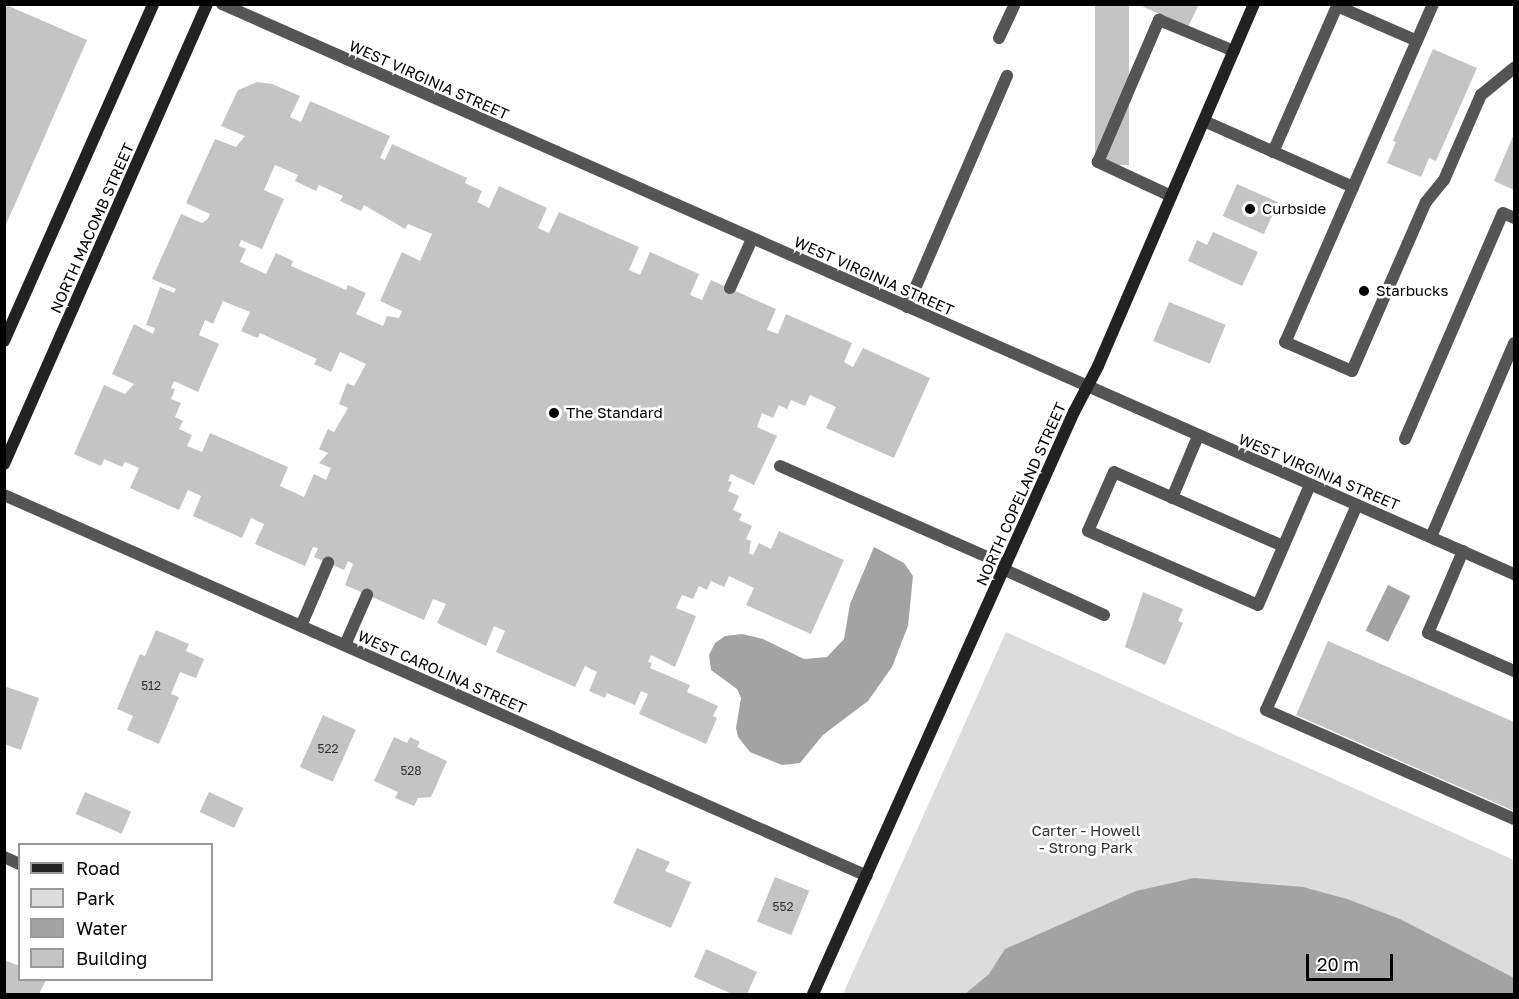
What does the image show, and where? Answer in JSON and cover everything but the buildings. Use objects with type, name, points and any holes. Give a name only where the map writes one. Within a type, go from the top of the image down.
[{"type":"street","points":[[4,341],[153,4]]},
{"type":"street","name":"NORTH MACOMB STREET","points":[[4,465],[207,4]]},
{"type":"street","name":"WEST VIRGINIA STREET","points":[[222,4],[1515,574]]},
{"type":"street","points":[[999,38],[1014,4]]},
{"type":"street","name":"NORTH COPELAND STREET","points":[[813,994],[1087,387],[1254,4]]},
{"type":"street","points":[[1433,4],[1285,342],[1352,371],[1426,202],[1444,180],[1481,95],[1515,68]]},
{"type":"street","points":[[1273,152],[1337,6],[1417,41]]},
{"type":"street","points":[[1172,196],[1098,162],[1159,20],[1234,51]]},
{"type":"street","points":[[907,307],[1007,76]]},
{"type":"street","points":[[1204,121],[1353,187]]},
{"type":"street","points":[[1405,439],[1503,213],[1515,218]]},
{"type":"street","points":[[730,288],[752,239]]},
{"type":"street","points":[[1431,537],[1515,344]]},
{"type":"street","points":[[1172,498],[1198,436]]},
{"type":"street","points":[[780,466],[1004,567],[1104,615]]},
{"type":"street","points":[[1283,546],[1114,472],[1088,531],[1258,604],[1310,485]]},
{"type":"street","name":"WEST CAROLINA STREET","points":[[4,495],[867,876]]},
{"type":"street","points":[[1357,505],[1266,710],[1515,819]]},
{"type":"street","points":[[1463,551],[1428,633],[1515,671]]},
{"type":"street","points":[[301,626],[328,563]]},
{"type":"street","points":[[345,645],[367,595]]},
{"type":"street","points":[[4,857],[18,863]]},
{"type":"green space","name":"Carter - Howell - Strong Park","points":[[1006,632],[1514,860],[1514,994],[843,994]]},
{"type":"water","points":[[874,547],[904,563],[913,576],[908,626],[892,667],[868,701],[823,735],[800,763],[782,765],[750,752],[738,737],[736,728],[741,698],[737,689],[711,670],[709,655],[715,643],[725,636],[742,634],[763,639],[804,659],[827,657],[844,639],[850,604]]},
{"type":"water","points":[[1388,585],[1410,596],[1388,642],[1366,631]]},
{"type":"water","points":[[1194,878],[1303,887],[1347,899],[1400,919],[1514,978],[1514,994],[965,994],[989,974],[1005,949],[1136,891]]},
{"type":"place","name":"Curbside","points":[[1250,209]]},
{"type":"place","name":"Starbucks","points":[[1364,291]]},
{"type":"place","name":"The Standard","points":[[554,413]]}]
